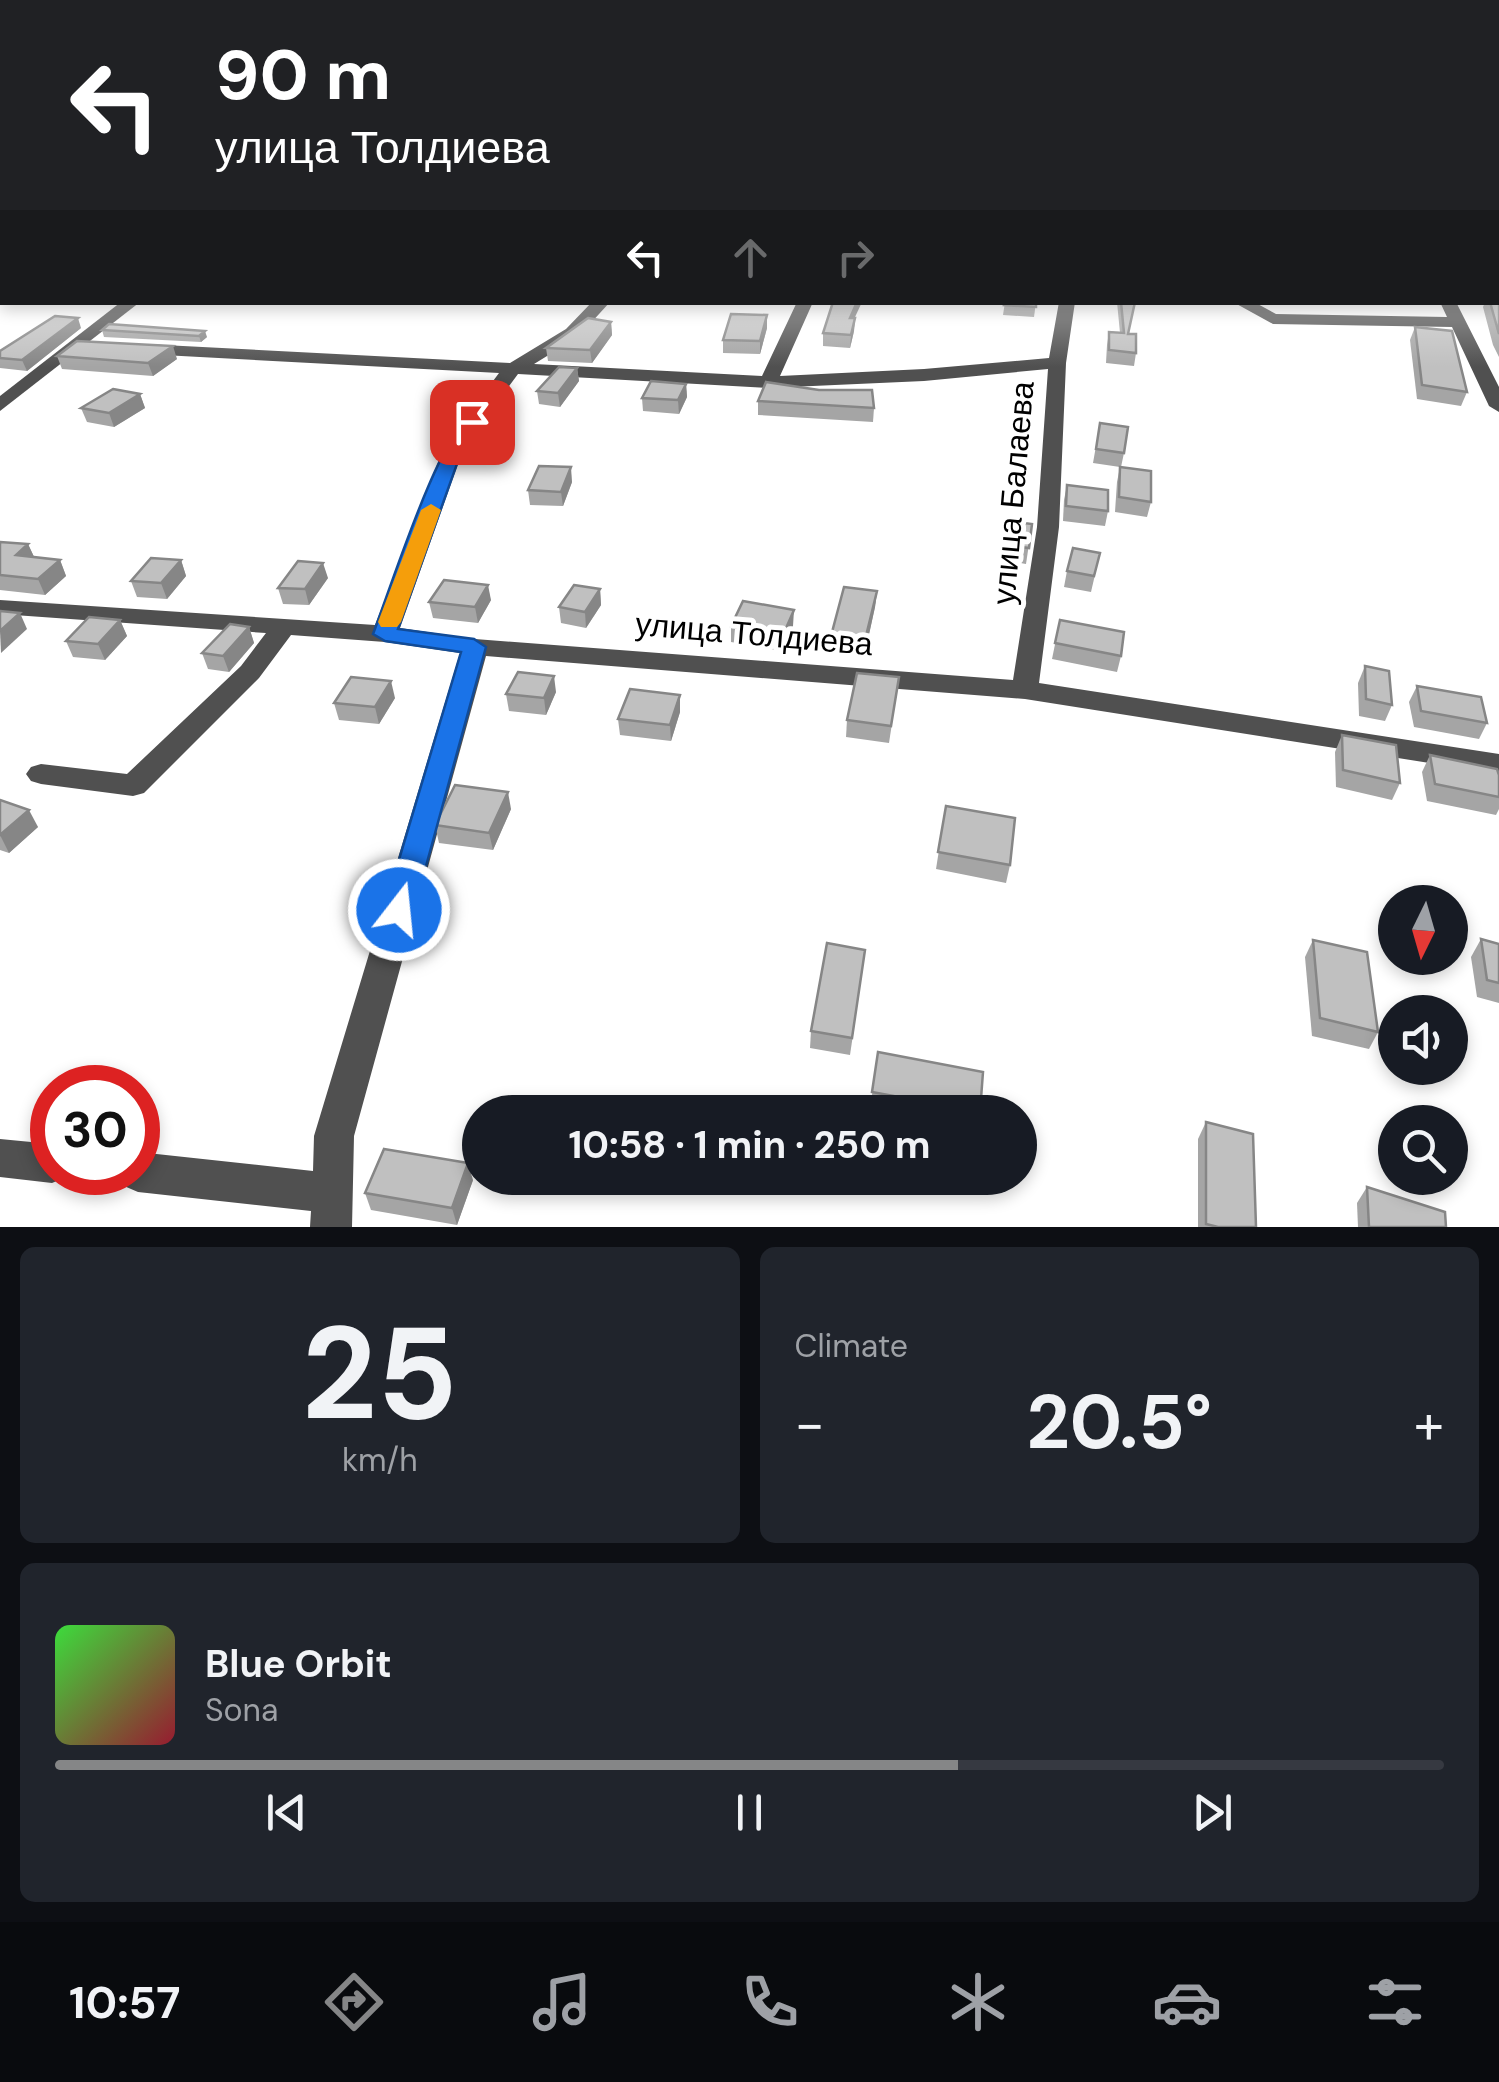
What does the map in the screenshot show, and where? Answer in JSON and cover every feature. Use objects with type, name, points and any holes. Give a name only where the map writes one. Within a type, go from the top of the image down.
[{"type":"street","points":[[0,405],[29,384],[101,346],[130,305]]},
{"type":"street","points":[[385,634],[454,447],[510,370],[572,333],[599,305]]},
{"type":"street","points":[[768,382],[804,305]]},
{"type":"street","name":"улица Балаева","points":[[1025,690],[1048,528],[1057,363],[1067,305]]},
{"type":"street","points":[[1247,305],[1273,319],[1458,322]]},
{"type":"street","points":[[1450,305],[1499,406]]},
{"type":"street","points":[[101,346],[768,382],[924,375],[1057,363]]},
{"type":"street","points":[[0,381],[29,384]]},
{"type":"street","name":"улица Толдиева","points":[[0,607],[385,634],[474,647],[1025,690],[1499,764]]},
{"type":"street","points":[[41,774],[134,785],[250,672],[284,627]]},
{"type":"street","points":[[160,1176],[332,1210],[334,1136],[474,647]]},
{"type":"street","points":[[0,1158],[30,1161]]},
{"type":"building","points":[[832,305],[856,305],[850,318],[855,318],[851,335],[823,333]]},
{"type":"building","points":[[1121,305],[1134,305],[1128,334],[1136,334],[1136,353],[1109,350],[1109,332],[1124,333]]},
{"type":"building","points":[[1491,305],[1499,305],[1499,334]]},
{"type":"building","points":[[731,314],[767,315],[760,341],[723,340]]},
{"type":"building","points":[[55,316],[78,318],[22,360],[0,358],[0,351]]},
{"type":"building","points":[[588,318],[611,322],[590,350],[546,348]]},
{"type":"building","points":[[109,324],[205,331],[199,336],[102,330]]},
{"type":"building","points":[[1415,327],[1452,331],[1467,392],[1422,385]]},
{"type":"building","points":[[77,341],[173,346],[148,363],[57,356]]},
{"type":"building","points":[[559,367],[577,368],[558,393],[537,391]]},
{"type":"building","points":[[651,381],[686,384],[678,400],[642,398]]},
{"type":"building","points":[[766,382],[819,390],[872,390],[874,408],[758,401]]},
{"type":"building","points":[[113,389],[140,394],[109,413],[81,408]]},
{"type":"building","points":[[1100,423],[1128,427],[1124,453],[1096,449]]},
{"type":"building","points":[[539,466],[571,467],[561,492],[528,490]]},
{"type":"building","points":[[1120,467],[1151,471],[1151,502],[1119,497]]},
{"type":"building","points":[[1067,485],[1108,490],[1108,511],[1066,506]]},
{"type":"building","points":[[1009,521],[1032,524],[1029,548],[1005,545]]},
{"type":"building","points":[[0,542],[28,544],[16,555],[60,560],[38,579],[0,575]]},
{"type":"building","points":[[1073,548],[1100,553],[1094,576],[1067,571]]},
{"type":"building","points":[[151,558],[181,560],[161,583],[131,581]]},
{"type":"building","points":[[298,561],[323,563],[305,589],[278,588]]},
{"type":"building","points":[[444,580],[488,585],[475,607],[429,602]]},
{"type":"building","points":[[574,585],[600,589],[585,612],[559,607]]},
{"type":"building","points":[[844,587],[877,591],[865,640],[831,636]]},
{"type":"building","points":[[743,601],[794,610],[783,635],[731,626]]},
{"type":"building","points":[[0,611],[20,613],[0,631]]},
{"type":"building","points":[[89,617],[120,620],[98,644],[66,641]]},
{"type":"building","points":[[1060,620],[1124,632],[1121,656],[1055,643]]},
{"type":"building","points":[[230,624],[249,627],[223,656],[202,653]]},
{"type":"building","points":[[1365,666],[1389,671],[1392,705],[1366,699]]},
{"type":"building","points":[[518,672],[554,676],[544,698],[506,694]]},
{"type":"building","points":[[857,673],[899,677],[891,726],[847,720]]},
{"type":"building","points":[[351,677],[391,681],[375,707],[334,703]]},
{"type":"building","points":[[1417,686],[1481,697],[1487,723],[1421,711]]},
{"type":"building","points":[[630,689],[680,695],[670,725],[618,719]]},
{"type":"building","points":[[1342,735],[1396,745],[1400,783],[1343,770]]},
{"type":"building","points":[[1430,755],[1497,769],[1499,797],[1435,784]]},
{"type":"building","points":[[455,785],[508,792],[489,833],[435,825]]},
{"type":"building","points":[[0,800],[29,810],[0,835]]},
{"type":"building","points":[[946,806],[1015,818],[1010,865],[938,852]]},
{"type":"building","points":[[1481,939],[1499,944],[1499,983],[1487,980]]},
{"type":"building","points":[[1313,940],[1367,952],[1378,1032],[1320,1018]]},
{"type":"building","points":[[827,943],[865,950],[852,1038],[811,1031]]},
{"type":"building","points":[[878,1052],[983,1072],[981,1095],[872,1092]]},
{"type":"building","points":[[1206,1122],[1253,1134],[1256,1227],[1206,1224]]},
{"type":"building","points":[[384,1149],[462,1162],[462,1180],[452,1208],[365,1193]]},
{"type":"building","points":[[1367,1187],[1378,1191],[1378,1195],[1392,1195],[1445,1212],[1446,1227],[1369,1227]]},
{"type":"slow traffic","points":[[389,622],[431,510]]},
{"type":"route","points":[[399,910],[474,647],[385,634],[454,447],[472,422]]}]
